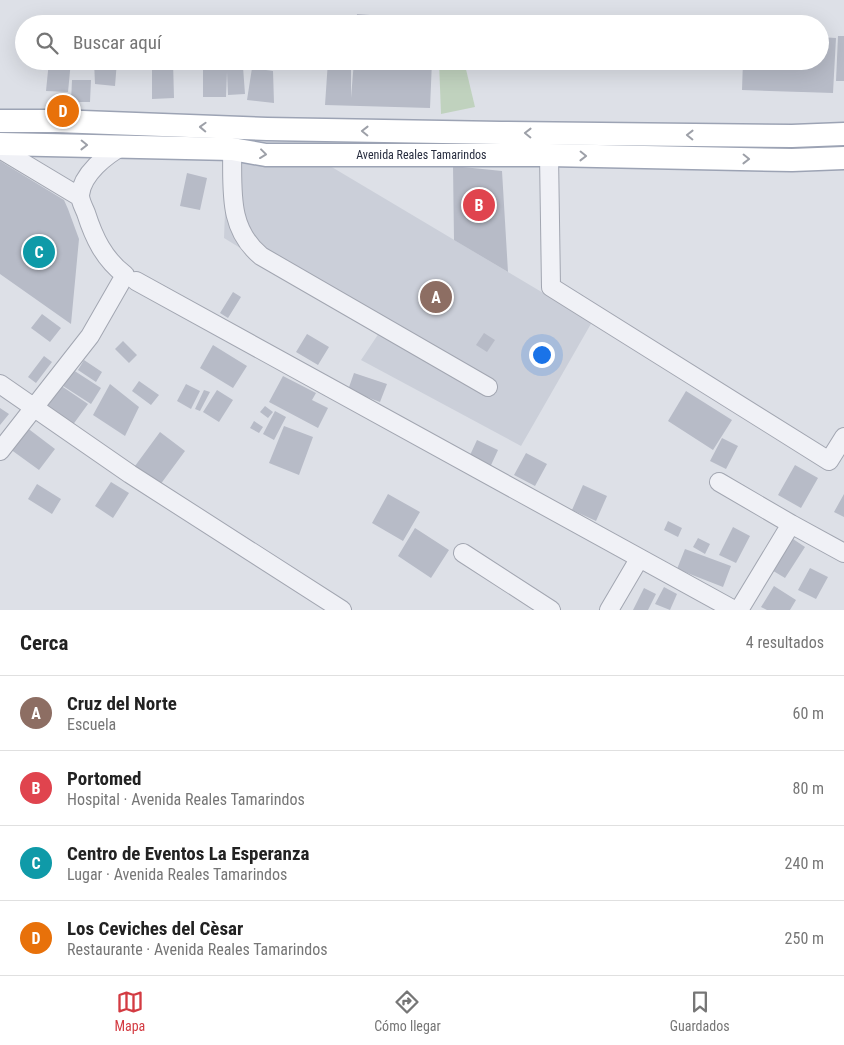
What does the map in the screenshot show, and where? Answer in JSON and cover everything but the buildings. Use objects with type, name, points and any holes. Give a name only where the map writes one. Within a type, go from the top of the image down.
[{"type":"main road","name":"Avenida Reales Tamarindos","points":[[0,122],[56,121],[258,129],[501,133],[792,136],[844,134]]},
{"type":"main road","points":[[501,133],[502,157]]},
{"type":"main road","name":"Avenida Reales Tamarindos","points":[[0,144],[232,149],[266,155],[502,157],[549,155],[792,160],[844,158]]},
{"type":"street","points":[[56,121],[57,145]]},
{"type":"street","points":[[80,197],[84,185],[94,169],[123,146]]},
{"type":"street","points":[[0,149],[80,197],[99,246],[107,258],[125,275],[90,336],[0,451]]},
{"type":"street","points":[[232,149],[234,203],[238,228],[247,245],[261,256],[488,386]]},
{"type":"street","points":[[549,155],[551,287],[829,461],[844,437]]},
{"type":"street","points":[[136,281],[638,559],[734,610]]},
{"type":"street","points":[[0,384],[130,474],[342,610]]},
{"type":"street","points":[[719,482],[844,553]]},
{"type":"street","points":[[739,610],[791,524]]},
{"type":"street","points":[[464,553],[551,610]]},
{"type":"street","points":[[609,610],[638,559]]},
{"type":"shaded area","points":[[227,161],[325,163],[592,322],[521,446],[361,360],[379,333],[224,238]]},
{"type":"green space","points":[[439,70],[466,70],[475,107],[441,114]]},
{"type":"place","name":"Los Ceviches del Cèsar","points":[[63,111]]},
{"type":"place","name":"Portomed","points":[[479,205]]},
{"type":"place","name":"Centro de Eventos La Esperanza","points":[[39,252]]},
{"type":"place","name":"Cruz del Norte","points":[[436,297]]}]
